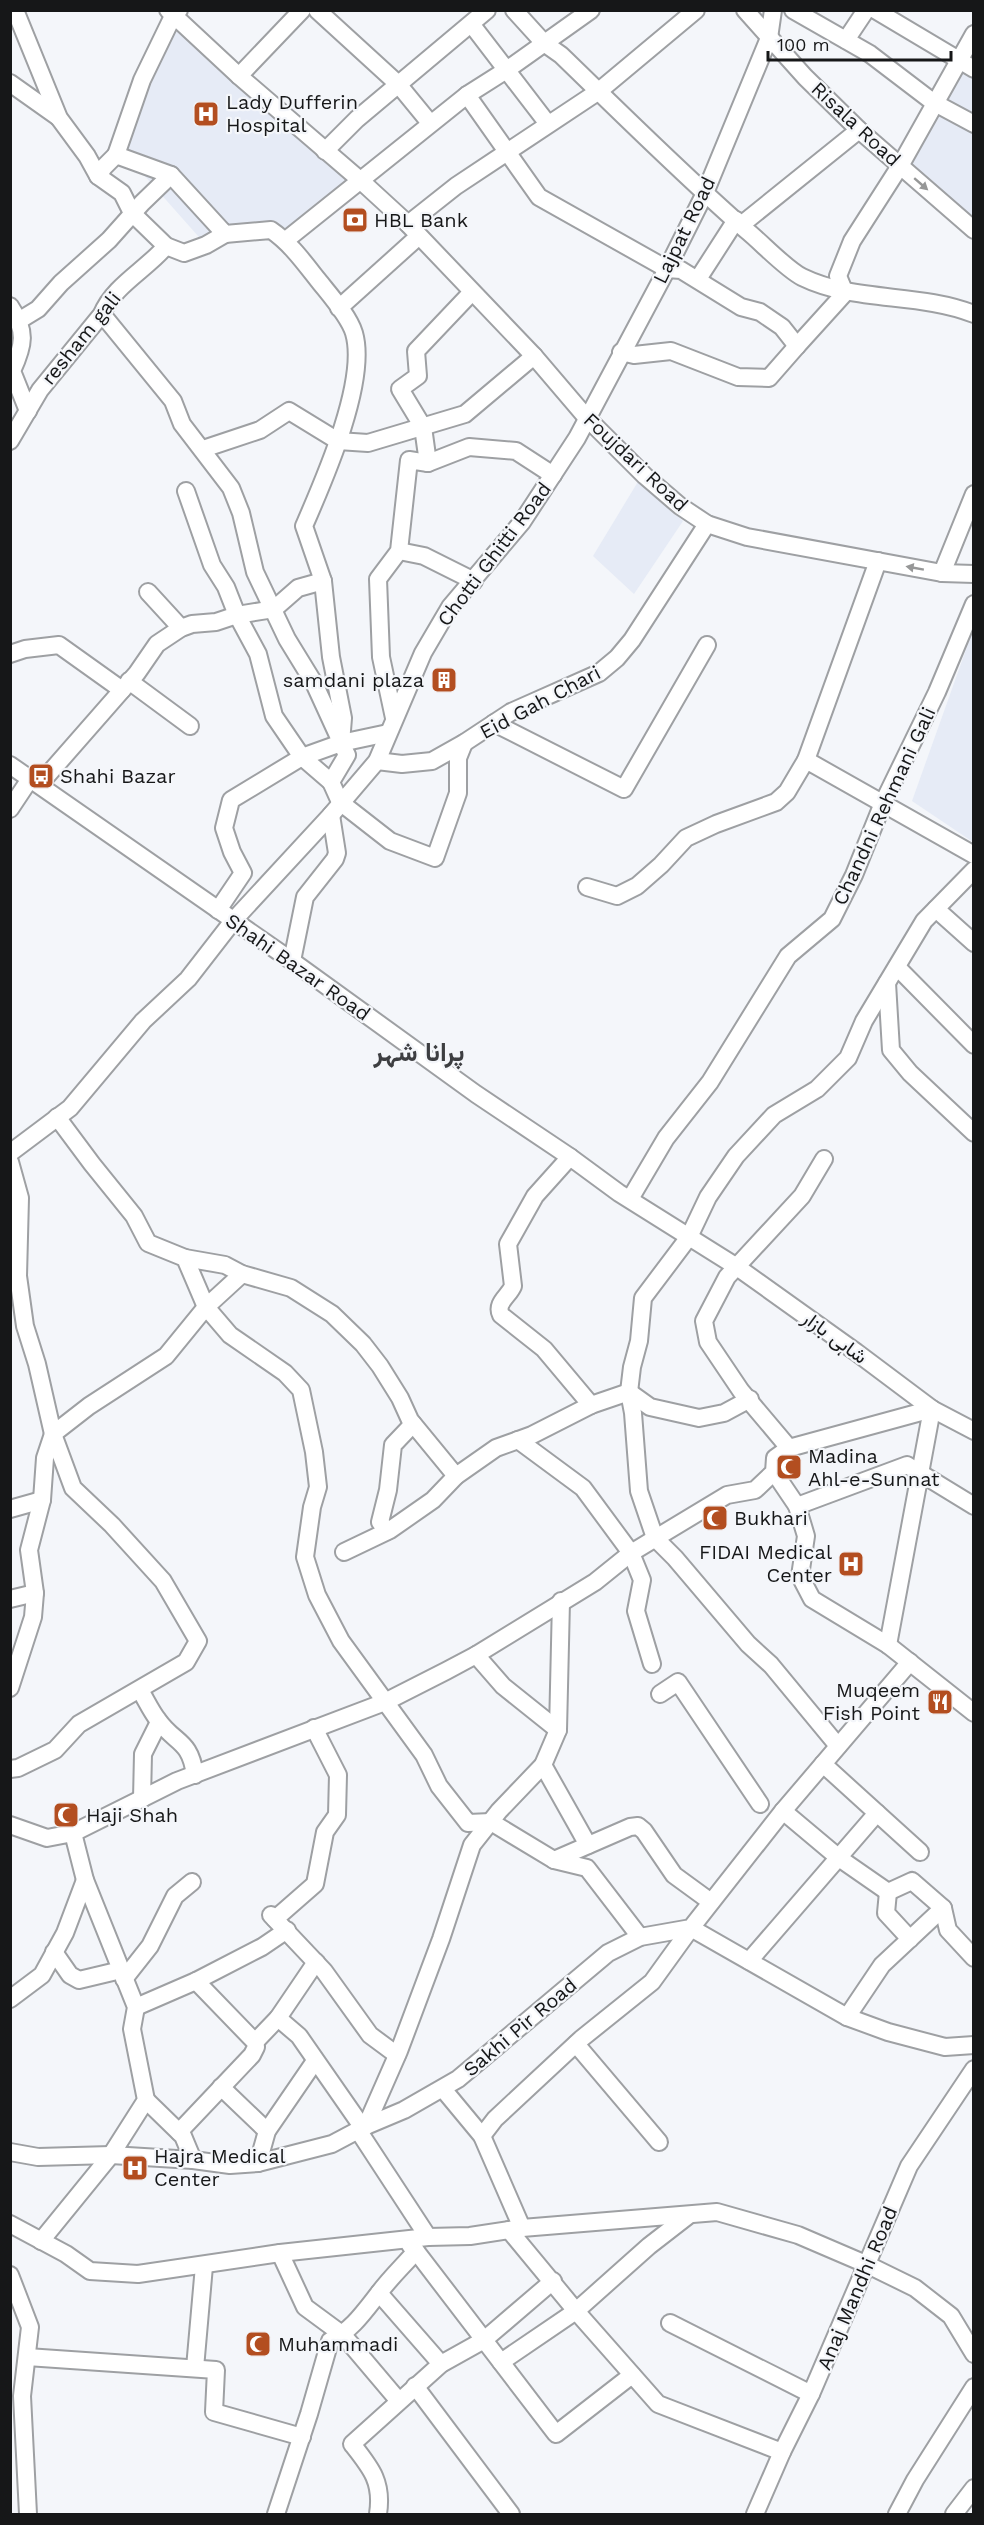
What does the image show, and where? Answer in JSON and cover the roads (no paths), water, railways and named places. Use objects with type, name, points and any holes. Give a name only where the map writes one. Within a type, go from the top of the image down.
[{"type":"street","points":[[239,76],[302,10]]},
{"type":"street","points":[[317,10],[398,84],[430,123]]},
{"type":"street","points":[[325,151],[398,84],[487,10]]},
{"type":"street","points":[[514,10],[544,43],[561,55],[705,193],[800,276],[845,293],[896,296],[958,308],[974,314]]},
{"type":"street","points":[[286,240],[467,95],[591,10]]},
{"type":"street","points":[[339,308],[456,186],[599,91],[696,10]]},
{"type":"street","name":"Risala Road","points":[[745,10],[805,77],[859,130],[974,230]]},
{"type":"street","name":"Lajpat Road","points":[[586,417],[667,269],[705,193],[769,38],[773,10]]},
{"type":"street","points":[[793,10],[870,54],[933,102],[974,124]]},
{"type":"street","points":[[846,40],[866,10]]},
{"type":"street","points":[[876,10],[974,69]]},
{"type":"street","points":[[98,176],[117,155],[142,80],[173,12]]},
{"type":"street","name":"Foujdari Road","points":[[173,12],[239,76],[360,180],[413,230],[534,356],[586,417],[645,476],[680,506],[707,524],[747,537],[942,573],[974,574]]},
{"type":"street","points":[[14,13],[59,118],[87,156],[98,176],[122,193],[132,213],[166,246],[183,253],[206,245],[225,234],[271,230],[286,240],[339,308],[354,332],[357,372],[338,441],[304,526],[323,581],[331,657],[343,717],[341,743]]},
{"type":"street","points":[[471,25],[508,69],[548,124]]},
{"type":"street","points":[[845,293],[838,276],[852,241],[900,166],[933,102],[974,34]]},
{"type":"street","points":[[10,83],[59,118]]},
{"type":"street","points":[[467,95],[539,197],[667,269],[681,270],[741,307],[760,312],[782,327],[796,346]]},
{"type":"street","points":[[698,279],[738,223],[859,130]]},
{"type":"street","points":[[117,155],[171,175],[225,234]]},
{"type":"street","points":[[20,320],[38,309],[61,283],[109,240],[132,213],[171,175]]},
{"type":"street","name":"resham gali","points":[[10,441],[40,390],[102,314],[106,304],[153,262],[166,246]]},
{"type":"street","points":[[428,463],[423,427],[400,390],[418,376],[416,351],[472,292]]},
{"type":"street","points":[[621,352],[634,355],[671,351],[738,377],[769,378],[845,293]]},
{"type":"street","points":[[10,306],[20,320],[22,349],[12,371],[28,411]]},
{"type":"street","points":[[102,314],[173,400],[182,424],[231,488],[241,513],[255,572],[287,639],[305,665],[347,755],[331,782]]},
{"type":"street","points":[[203,449],[260,430],[289,411],[338,441],[368,443],[465,414],[534,356]]},
{"type":"street","name":"Chotti Ghitti Road","points":[[10,1152],[70,1108],[143,1021],[188,979],[233,921],[377,761],[423,653],[444,616],[522,522],[553,475],[586,417]]},
{"type":"street","points":[[218,910],[243,873],[232,852],[224,828],[231,800],[302,757],[391,725],[381,657],[378,579],[399,551],[409,460],[428,463],[469,447],[516,451],[553,475]]},
{"type":"street","points":[[186,491],[212,566],[226,587],[237,615],[258,654],[274,716],[302,757],[331,782],[336,809],[337,853],[335,859],[305,897],[292,961]]},
{"type":"street","points":[[942,573],[974,494]]},
{"type":"street","name":"Eid Gah Chari","points":[[377,761],[402,764],[432,761],[511,712],[599,673],[617,658],[632,640],[707,524]]},
{"type":"street","points":[[399,551],[424,556],[474,581]]},
{"type":"street","points":[[587,887],[617,896],[637,886],[686,838],[716,824],[776,802],[787,792],[806,760],[878,561]]},
{"type":"street","points":[[10,809],[30,779],[45,778],[126,685],[157,644],[181,628],[192,624],[216,622],[237,615],[274,609],[298,588],[323,581]]},
{"type":"street","points":[[148,592],[181,628]]},
{"type":"street","name":"Chandni Rehmani Gali","points":[[630,1199],[666,1138],[710,1082],[788,956],[832,919],[854,875],[883,803],[937,692],[974,604]]},
{"type":"street","points":[[10,654],[25,649],[59,645],[190,726]]},
{"type":"street","points":[[494,723],[624,789],[707,645]]},
{"type":"street","points":[[336,809],[390,841],[435,858],[458,793],[458,758],[464,743]]},
{"type":"street","points":[[806,760],[974,855]]},
{"type":"street","name":"Shahi Bazar Road","points":[[10,765],[292,961],[476,1094],[688,1238],[737,1267]]},
{"type":"street","points":[[838,1746],[771,1665],[748,1644],[675,1558],[655,1539],[639,1491],[633,1413],[629,1392],[632,1367],[639,1341],[643,1298],[688,1238],[708,1197],[736,1156],[774,1115],[817,1089],[848,1058],[864,1021],[924,921],[974,870]]},
{"type":"street","points":[[936,909],[974,943]]},
{"type":"street","points":[[897,967],[974,1045]]},
{"type":"street","points":[[887,983],[891,1050],[910,1073],[974,1132]]},
{"type":"street","points":[[57,1117],[134,1216],[148,1243],[185,1258],[225,1264],[242,1274],[291,1288],[332,1314],[363,1344],[380,1366],[413,1424],[456,1476]]},
{"type":"street","points":[[570,1157],[535,1196],[508,1244],[513,1286],[499,1306],[499,1311],[544,1349],[591,1405]]},
{"type":"street","points":[[789,1449],[750,1399],[741,1391],[708,1342],[704,1321],[728,1277],[802,1196],[824,1159]]},
{"type":"street","points":[[10,1162],[20,1198],[18,1276],[25,1326],[37,1364],[53,1434],[74,1488],[112,1525],[163,1581],[198,1641],[186,1662],[79,1724],[55,1750],[18,1768],[10,1769]]},
{"type":"street","points":[[185,1258],[206,1307],[230,1335],[285,1373],[301,1390],[314,1452],[318,1487],[312,1507],[305,1557],[317,1595],[341,1641],[424,1755],[439,1786],[468,1823],[491,1821],[554,1860],[587,1868],[640,1937]]},
{"type":"street","name":"شاہی بازار","points":[[737,1267],[932,1409],[973,1430]]},
{"type":"street","points":[[12,1681],[33,1617],[35,1593],[29,1550],[42,1500],[45,1458],[53,1434],[89,1406],[166,1356],[206,1307],[242,1274]]},
{"type":"street","points":[[344,1552],[387,1531],[433,1500],[456,1476],[496,1448],[591,1405],[629,1392]]},
{"type":"street","points":[[629,1392],[650,1407],[699,1418],[724,1413],[750,1399]]},
{"type":"street","points":[[932,1409],[789,1449],[775,1458],[774,1472],[797,1506],[806,1536],[800,1576],[813,1599],[888,1645],[974,1713]]},
{"type":"street","points":[[888,1645],[913,1469],[932,1409]]},
{"type":"street","points":[[387,1531],[380,1522],[388,1490],[393,1445],[413,1424]]},
{"type":"street","points":[[518,1440],[583,1488],[631,1553],[642,1580],[636,1611],[652,1664]]},
{"type":"street","points":[[797,1506],[913,1469],[974,1506]]},
{"type":"street","points":[[10,1825],[47,1838],[73,1833],[142,1798],[195,1775],[385,1702],[476,1655],[595,1582],[631,1553],[727,1495],[755,1490],[774,1472]]},
{"type":"street","points":[[10,1509],[42,1500]]},
{"type":"street","points":[[10,1599],[35,1593]]},
{"type":"street","points":[[362,2128],[397,2055],[441,1939],[472,1845],[543,1765],[558,1730],[561,1601]]},
{"type":"street","points":[[476,1655],[503,1686],[558,1730]]},
{"type":"street","points":[[482,2136],[495,2119],[576,2044],[652,1982],[691,1928],[783,1811],[910,1662]]},
{"type":"street","points":[[660,1694],[678,1682],[760,1804]]},
{"type":"street","points":[[140,1690],[159,1722],[181,1742],[192,1756],[195,1775]]},
{"type":"street","points":[[142,1798],[143,1754],[159,1722]]},
{"type":"street","points":[[136,2007],[196,1981],[262,1947],[278,1921],[315,1884],[325,1832],[337,1815],[338,1775],[314,1728]]},
{"type":"street","points":[[823,1764],[920,1852]]},
{"type":"street","points":[[543,1765],[588,1845]]},
{"type":"street","points":[[783,1811],[839,1858],[888,1892]]},
{"type":"street","points":[[749,1961],[877,1813]]},
{"type":"street","points":[[554,1860],[630,1827],[638,1826],[644,1831],[674,1875],[711,1902]]},
{"type":"street","points":[[73,1833],[85,1880],[136,2007],[132,2029],[146,2100],[179,2132],[193,2160]]},
{"type":"street","points":[[10,1999],[42,1975],[65,1933],[85,1880]]},
{"type":"street","points":[[888,1892],[912,1881],[943,1908],[948,1930],[974,1958]]},
{"type":"street","points":[[54,1952],[70,1975],[79,1980],[123,1974],[150,1946],[174,1896],[192,1882]]},
{"type":"street","points":[[888,1892],[886,1913],[910,1939]]},
{"type":"street","points":[[846,2017],[882,1965],[943,1908]]},
{"type":"street","points":[[278,1921],[316,1962],[370,2035],[397,2055]]},
{"type":"street","points":[[691,1928],[846,2017],[888,2032],[945,2047],[974,2045]]},
{"type":"street","name":"Sakhi Pir Road","points":[[10,2152],[38,2157],[111,2155],[193,2160],[230,2165],[258,2163],[332,2144],[443,2089],[609,1953],[640,1937],[691,1928]]},
{"type":"street","points":[[255,2042],[278,2018],[316,1962]]},
{"type":"street","points":[[179,2132],[252,2055],[256,2047],[255,2042],[196,1981]]},
{"type":"street","points":[[278,2018],[299,2036],[362,2128],[428,2237]]},
{"type":"street","points":[[576,2044],[660,2142]]},
{"type":"street","points":[[258,2163],[267,2131],[315,2061]]},
{"type":"street","name":"Anaj Mandhi Road","points":[[755,2514],[782,2452],[812,2394],[909,2166],[974,2069]]},
{"type":"street","points":[[221,2087],[267,2131]]},
{"type":"street","points":[[443,2089],[482,2136],[515,2229],[576,2311],[658,2404],[782,2452]]},
{"type":"street","points":[[41,2241],[111,2155],[146,2100]]},
{"type":"street","points":[[10,2224],[66,2254],[90,2271],[138,2274],[280,2253],[411,2245],[428,2237],[470,2236],[515,2229],[717,2212],[798,2235],[915,2288],[951,2316],[974,2354]]},
{"type":"street","points":[[501,2362],[576,2311],[648,2246],[689,2215]]},
{"type":"street","points":[[276,2514],[302,2438],[330,2341],[343,2335],[367,2312],[411,2245]]},
{"type":"street","points":[[411,2245],[556,2434],[632,2375]]},
{"type":"street","points":[[280,2253],[304,2307],[343,2335],[398,2400]]},
{"type":"street","points":[[195,2368],[204,2266]]},
{"type":"street","points":[[10,2276],[30,2327],[17,2433],[28,2514]]},
{"type":"street","points":[[378,2514],[380,2502],[375,2473],[352,2444],[398,2400],[441,2364],[484,2340],[553,2281]]},
{"type":"street","points":[[379,2293],[441,2364]]},
{"type":"street","points":[[670,2323],[812,2394]]},
{"type":"street","points":[[27,2357],[216,2370],[214,2412],[302,2438]]},
{"type":"street","points":[[415,2386],[511,2514]]},
{"type":"street","points":[[897,2514],[915,2480],[974,2386]]},
{"type":"street","points":[[954,2514],[974,2488]]},
{"type":"place","name":"Lady Dufferin Hospital","points":[[206,114]]},
{"type":"place","name":"HBL Bank","points":[[355,220]]},
{"type":"place","name":"samdani plaza","points":[[444,680]]},
{"type":"place","name":"Shahi Bazar","points":[[41,776]]},
{"type":"place","name":"Madina Ahl-e-Sunnat","points":[[789,1467]]},
{"type":"place","name":"Bukhari","points":[[715,1518]]},
{"type":"place","name":"FIDAI Medical Center","points":[[851,1564]]},
{"type":"place","name":"Muqeem Fish Point","points":[[940,1702]]},
{"type":"place","name":"Haji Shah","points":[[66,1815]]},
{"type":"place","name":"Hajra Medical Center","points":[[135,2168]]},
{"type":"place","name":"Muhammadi","points":[[258,2344]]},
{"type":"district","name":"پرانا شہر","points":[[419,1052]]}]
